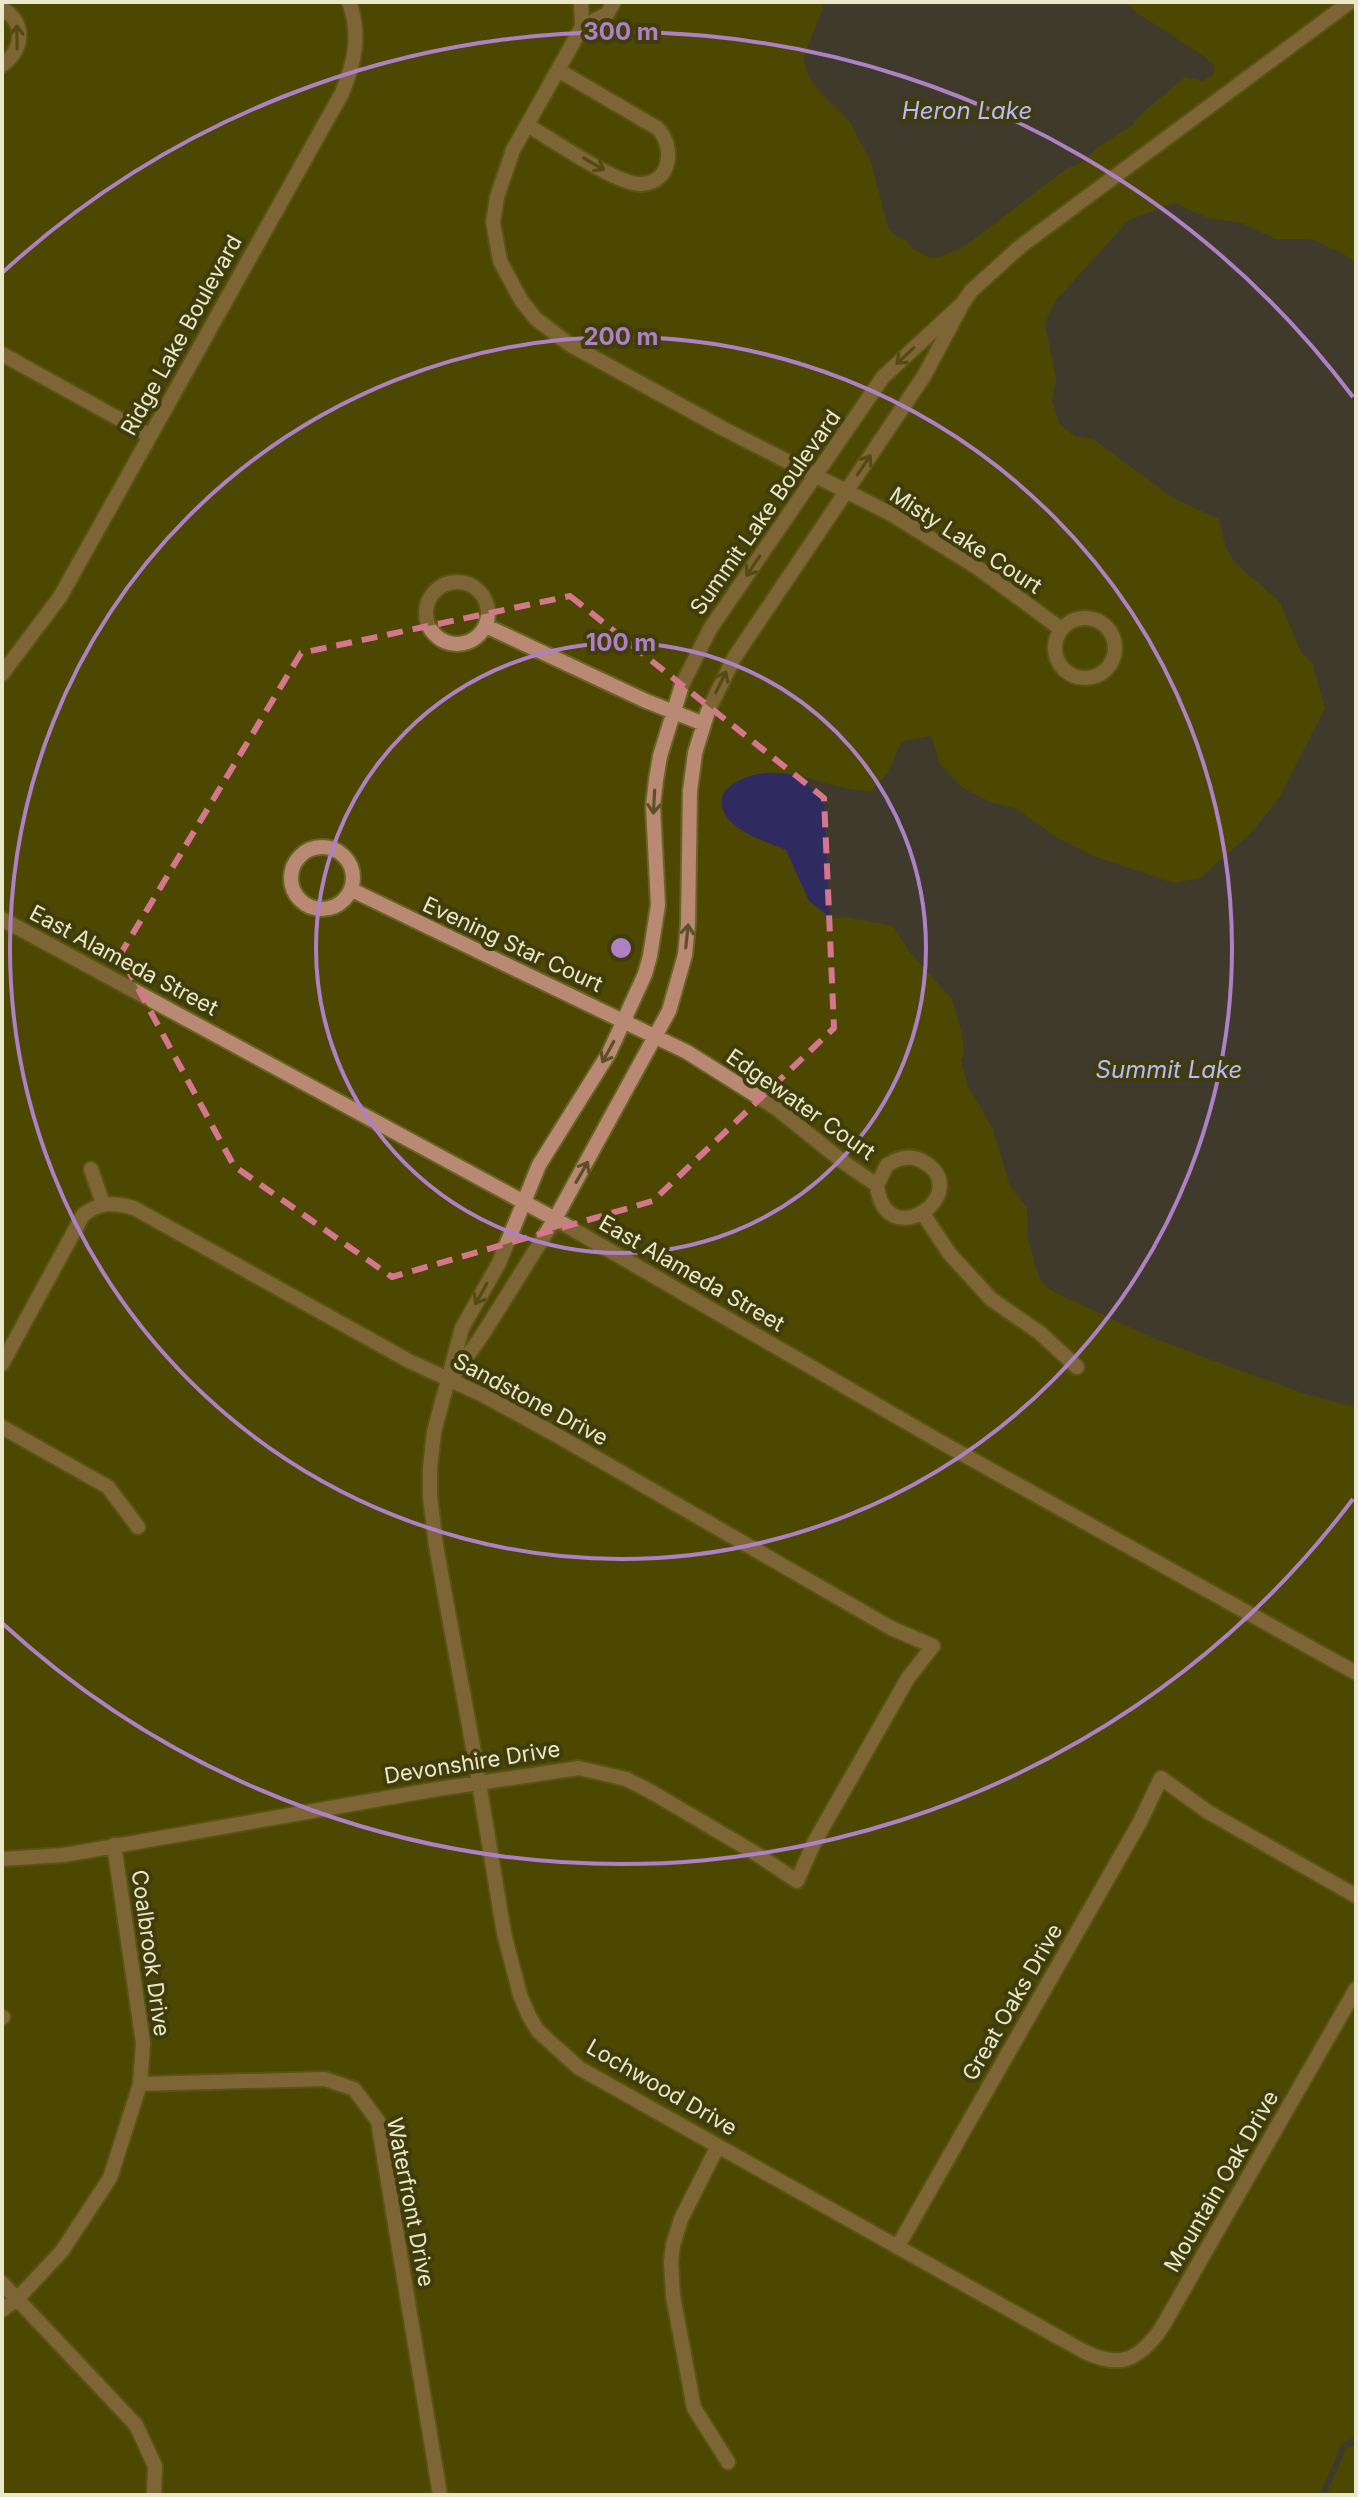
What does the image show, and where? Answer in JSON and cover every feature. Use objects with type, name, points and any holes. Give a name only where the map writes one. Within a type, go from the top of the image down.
[{"type":"street","name":"Ridge Lake Boulevard","points":[[2,674],[60,597],[342,93],[356,55],[356,26],[349,2]]},
{"type":"street","points":[[581,2],[582,27],[607,14],[614,2]]},
{"type":"street","name":"Summit Lake Boulevard","points":[[542,1239],[669,1011],[685,955],[690,887],[690,791],[695,753],[726,670],[924,376],[963,303],[971,291],[1021,246],[1350,2]]},
{"type":"street","points":[[2,9],[15,20],[20,38],[17,51],[2,65]]},
{"type":"street","name":"Misty Lake Court","points":[[582,27],[527,125],[504,174],[493,222],[500,261],[521,300],[536,319],[569,344],[941,544],[1061,629]]},
{"type":"street","points":[[527,125],[622,180],[646,184],[656,179],[665,168],[669,146],[665,135],[558,70]]},
{"type":"street","name":"Summit Lake Boulevard","points":[[515,1224],[539,1165],[609,1053],[650,956],[658,905],[653,806],[660,756],[672,712],[710,629],[883,377],[963,303]]},
{"type":"street","points":[[2,354],[150,436]]},
{"type":"street","points":[[464,582],[475,587],[483,595],[488,608],[486,626],[473,640],[463,644],[450,643],[431,631],[427,622],[427,605],[433,592],[445,584],[464,582]]},
{"type":"street","points":[[1079,618],[1095,619],[1107,627],[1115,640],[1116,651],[1109,669],[1090,679],[1077,678],[1065,672],[1056,658],[1055,644],[1061,629],[1079,618]]},
{"type":"street","points":[[486,626],[704,724]]},
{"type":"street","points":[[321,847],[333,849],[343,854],[351,865],[354,879],[352,890],[339,905],[328,909],[306,905],[292,886],[294,865],[308,850],[321,847]]},
{"type":"street","name":"Evening Star Court","points":[[352,890],[656,1035]]},
{"type":"street","name":"East Alameda Street","points":[[2,919],[524,1201],[939,1441],[1356,1673]]},
{"type":"street","name":"Edgewater Court","points":[[656,1035],[776,1108],[877,1185]]},
{"type":"street","name":"Edgewater Court","points":[[918,1158],[929,1165],[939,1183],[937,1197],[924,1215],[910,1218],[891,1213],[881,1202],[877,1185],[883,1170],[896,1159],[918,1158]]},
{"type":"street","points":[[2,1364],[83,1215],[103,1204],[91,1169]]},
{"type":"street","name":"Sandstone Drive","points":[[103,1204],[125,1204],[134,1208],[409,1361],[558,1436],[891,1628],[933,1646]]},
{"type":"street","points":[[924,1215],[949,1253],[991,1299],[1040,1333],[1077,1367]]},
{"type":"street","name":"Lochwood Drive","points":[[515,1224],[499,1263],[462,1328],[434,1432],[430,1496],[436,1546],[504,1933],[520,1995],[538,2031],[579,2068],[1099,2359]]},
{"type":"street","name":"Lochwood Drive","points":[[450,1380],[481,1337],[542,1239]]},
{"type":"street","points":[[2,1427],[108,1487],[138,1527]]},
{"type":"street","name":"Devonshire Drive","points":[[2,1859],[64,1855],[479,1782],[579,1768],[626,1779],[755,1853],[797,1881],[815,1841],[908,1678],[933,1646]]},
{"type":"street","name":"Great Oaks Drive","points":[[898,2246],[1133,1835],[1161,1778],[1208,1812],[1356,1896]]},
{"type":"street","name":"Coalbrook Drive","points":[[2,2310],[18,2298],[62,2251],[110,2178],[140,2084],[143,2043],[114,1845]]},
{"type":"street","name":"Mountain Oak Drive","points":[[1099,2359],[1108,2361],[1141,2354],[1161,2329],[1356,1989]]},
{"type":"street","name":"Waterfront Drive","points":[[140,2084],[325,2079],[354,2089],[378,2121],[440,2495]]},
{"type":"street","points":[[718,2146],[681,2219],[671,2261],[673,2296],[694,2408],[728,2462]]},
{"type":"street","points":[[2,2283],[136,2425],[155,2466],[154,2495]]},
{"type":"highlighted area","points":[[570,596],[824,798],[834,1028],[653,1201],[392,1277],[234,1166],[120,955],[301,653]]},
{"type":"water","name":"Heron Lake","points":[[825,2],[1126,2],[1134,11],[1205,57],[1214,66],[1214,74],[1203,81],[1185,77],[1140,115],[1133,125],[1098,147],[1084,161],[1066,169],[976,238],[957,250],[930,258],[913,249],[888,227],[871,162],[850,122],[809,77],[804,60]]},
{"type":"water","name":"Summit Lake","points":[[1174,203],[1208,218],[1242,223],[1275,239],[1311,239],[1356,263],[1356,1407],[1305,1394],[1151,1337],[1052,1291],[1041,1281],[1028,1238],[1027,1208],[1010,1186],[993,1129],[967,1084],[961,1060],[964,1054],[962,1032],[952,999],[909,951],[893,926],[846,917],[832,919],[809,901],[786,850],[735,826],[723,809],[723,797],[730,786],[749,776],[766,773],[872,791],[888,772],[902,741],[931,736],[940,764],[963,788],[990,802],[1015,808],[1056,837],[1091,855],[1173,883],[1200,878],[1251,833],[1280,797],[1325,708],[1312,662],[1301,652],[1280,602],[1235,563],[1226,548],[1219,519],[1173,498],[1093,439],[1075,436],[1060,425],[1052,401],[1056,379],[1045,323],[1056,300],[1129,220]]},
{"type":"waterway","points":[[1323,2495],[1344,2446],[1356,2437]]}]
